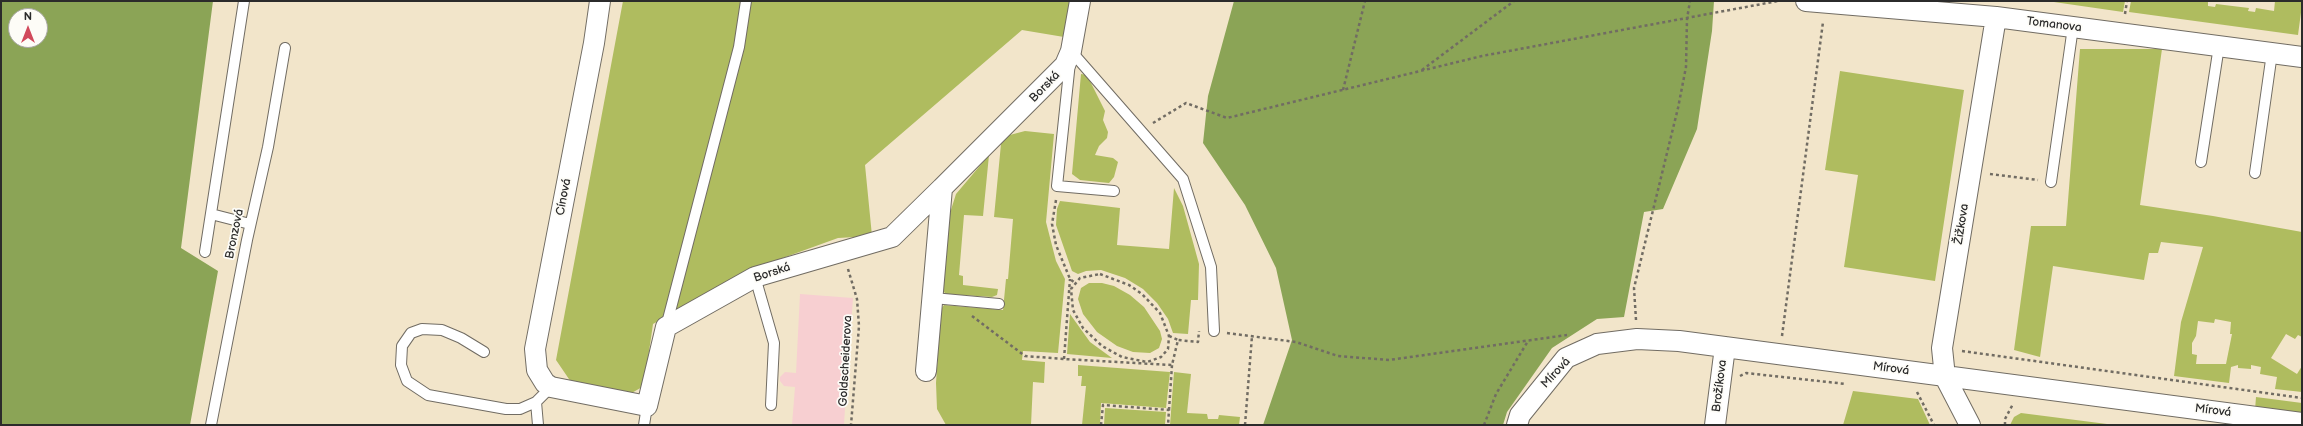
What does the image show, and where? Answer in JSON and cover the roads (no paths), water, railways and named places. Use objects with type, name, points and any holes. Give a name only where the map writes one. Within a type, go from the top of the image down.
[{"type":"street","name":"Cínová","points":[[551,387],[545,383],[537,370],[535,349],[594,43],[600,1]]},
{"type":"street","name":"Borská","points":[[666,327],[755,277],[892,238],[1044,88],[1065,65],[1071,51],[1080,1]]},
{"type":"street","name":"Tomanova","points":[[1806,1],[1954,8],[1996,17],[2073,28],[2302,57]]},
{"type":"street","name":"Žižkova","points":[[1970,425],[1945,377],[1942,348],[1996,17]]},
{"type":"street","points":[[926,371],[942,188]]},
{"type":"street","points":[[551,387],[645,416],[666,327]]},
{"type":"street","name":"Mírová","points":[[1517,425],[1520,415],[1566,358],[1597,344],[1636,339],[1725,347],[2302,423]]},
{"type":"street","name":"Brožíkova","points":[[1715,425],[1725,347]]},
{"type":"lane","points":[[206,252],[244,1]]},
{"type":"lane","points":[[666,327],[739,47],[746,1]]},
{"type":"lane","points":[[2051,182],[2073,28]]},
{"type":"lane","points":[[2201,162],[2219,46]]},
{"type":"lane","name":"Bronzová","points":[[211,425],[250,224],[268,147],[285,48]]},
{"type":"lane","points":[[1071,51],[1142,130],[1183,179],[1212,267],[1214,331]]},
{"type":"lane","points":[[1071,51],[1057,186],[1114,191]]},
{"type":"lane","points":[[2256,173],[2272,53]]},
{"type":"lane","points":[[212,214],[250,224]]},
{"type":"lane","points":[[755,277],[774,343],[771,405]]},
{"type":"lane","points":[[933,298],[999,304]]},
{"type":"lane","points":[[484,352],[461,338],[442,330],[422,329],[411,333],[402,346],[401,365],[407,381],[428,395],[506,409],[520,409],[536,402],[551,387]]},
{"type":"lane","points":[[536,402],[538,425]]}]
